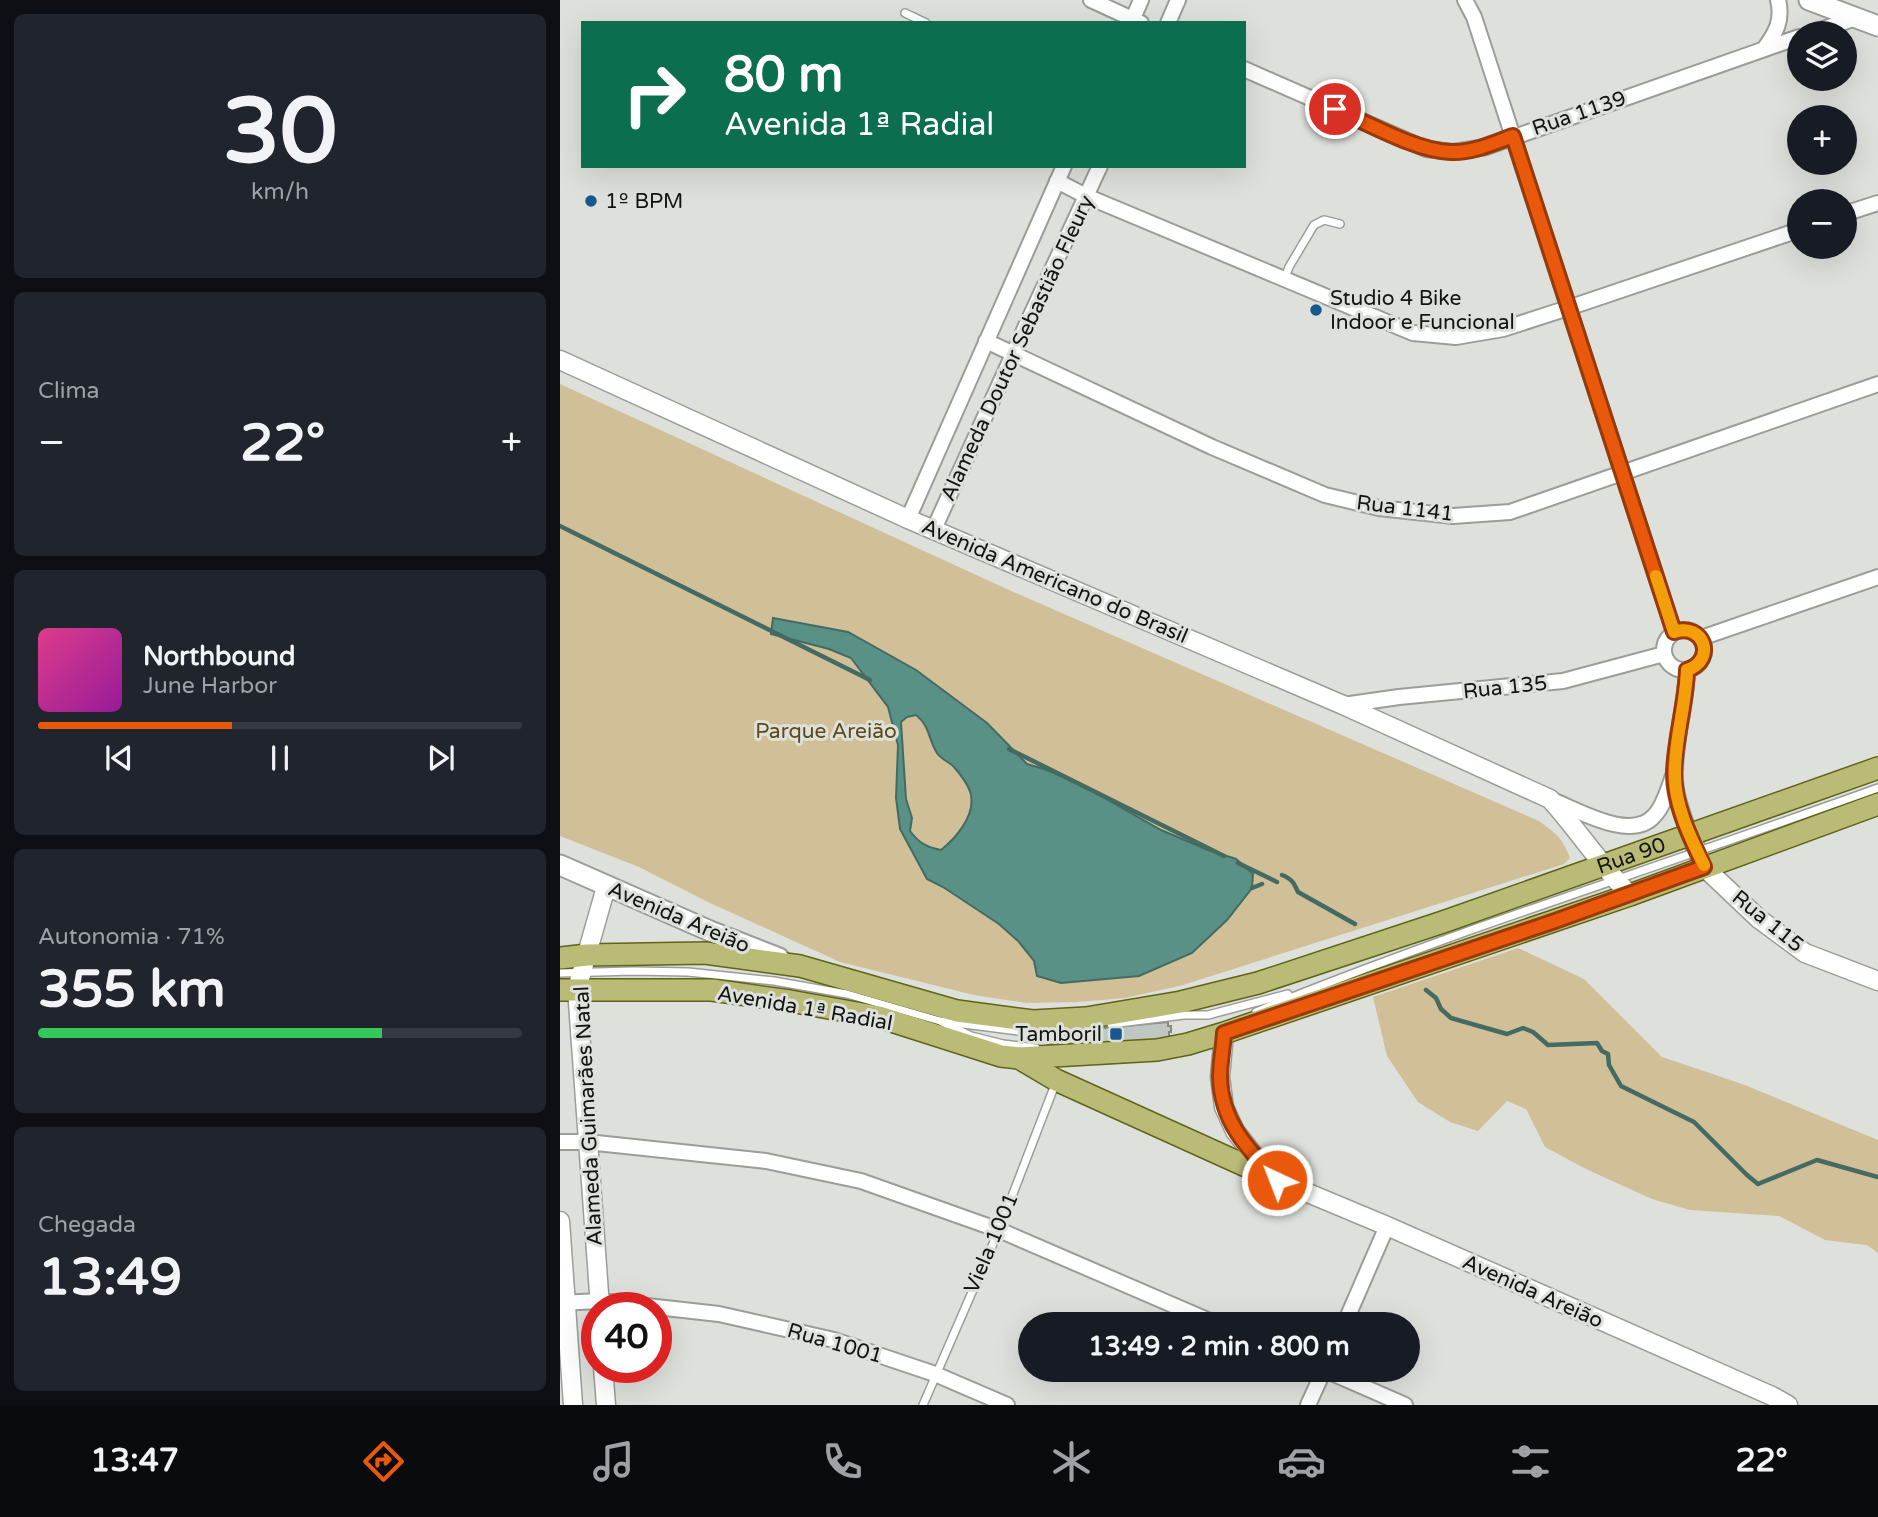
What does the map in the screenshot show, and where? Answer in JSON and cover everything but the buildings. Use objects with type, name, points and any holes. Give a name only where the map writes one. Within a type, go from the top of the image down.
[{"type":"main road","points":[[1809,0],[1878,26]]},
{"type":"main road","name":"Rua 90","points":[[1410,970],[1630,895],[1697,851],[1878,768]]},
{"type":"main road","name":"Rua 90","points":[[1384,941],[1609,872],[1878,804]]},
{"type":"main road","name":"Avenida Areião","points":[[560,866],[710,931],[800,966]]},
{"type":"main road","name":"Avenida 1ª Radial","points":[[576,976],[705,953],[800,966],[957,1011],[1033,1021],[1086,1018],[1181,1002],[1258,983],[1384,941]]},
{"type":"main road","name":"Avenida 1ª Radial","points":[[560,958],[576,976],[790,1000],[879,1017],[1001,1056],[1019,1058],[1157,1050],[1188,1044],[1410,970]]},
{"type":"main road","points":[[1019,1058],[1056,1080],[1277,1180]]},
{"type":"street","points":[[1091,0],[1135,21],[1140,0]]},
{"type":"street","points":[[1169,21],[1178,0]]},
{"type":"street","points":[[1465,0],[1474,17],[1674,632]]},
{"type":"street","points":[[1473,0],[1474,17]]},
{"type":"street","points":[[1764,49],[1776,33],[1780,18],[1778,0]]},
{"type":"street","points":[[1847,21],[1856,18]]},
{"type":"street","name":"Rua 1139","points":[[1246,70],[1426,149],[1453,152],[1486,146],[1787,41]]},
{"type":"street","name":"Alameda Doutor Sebastião Fleury","points":[[908,519],[1063,168]]},
{"type":"street","name":"Alameda Doutor Sebastião Fleury","points":[[934,529],[1099,168]]},
{"type":"street","points":[[1058,181],[1086,196],[1413,333],[1456,337],[1503,329],[1787,234]]},
{"type":"street","points":[[1857,210],[1878,203]]},
{"type":"street","name":"Rua 1141","points":[[986,341],[1212,447],[1325,495],[1379,508],[1453,516],[1510,512],[1878,384]]},
{"type":"street","name":"Avenida Americano do Brasil","points":[[560,360],[908,519],[1343,705],[1550,799],[1618,826],[1644,824],[1655,816],[1674,774]]},
{"type":"street","points":[[1701,638],[1878,577]]},
{"type":"street","points":[[1687,629],[1701,638],[1703,656],[1694,667],[1687,670],[1672,666],[1664,654],[1668,637],[1674,632],[1687,629]]},
{"type":"street","name":"Rua 135","points":[[1343,705],[1563,681],[1664,654]]},
{"type":"street","points":[[1687,670],[1674,774],[1677,795],[1697,851]]},
{"type":"street","name":"Avenida Americano do Brasil","points":[[1550,799],[1630,895]]},
{"type":"street","name":"Rua 115","points":[[1697,851],[1759,919],[1805,953],[1878,981]]},
{"type":"street","name":"Alameda Guimarães Natal","points":[[599,1292],[576,976],[606,887]]},
{"type":"street","points":[[1224,1033],[1220,1077],[1224,1107],[1235,1131],[1277,1180]]},
{"type":"street","points":[[560,1142],[587,1142],[766,1161],[861,1181],[999,1230],[1189,1312]]},
{"type":"street","name":"Avenida Areião","points":[[1277,1180],[1769,1400],[1788,1405]]},
{"type":"street","name":"Alameda Guimarães Natal","points":[[560,1222],[563,1303],[573,1405]]},
{"type":"street","points":[[1350,1312],[1387,1227]]},
{"type":"street","name":"Rua 1001","points":[[563,1303],[581,1303]]},
{"type":"street","name":"Rua 1001","points":[[672,1309],[719,1314],[834,1340],[935,1374],[1007,1405]]},
{"type":"street","points":[[1308,1405],[1319,1382]]},
{"type":"street","points":[[1352,1382],[1405,1405]]},
{"type":"street","points":[[604,1383],[606,1405]]},
{"type":"lane","points":[[905,13],[922,21]]},
{"type":"lane","points":[[1285,278],[1314,225],[1324,220],[1340,225]]},
{"type":"lane","points":[[1697,851],[1878,788]]},
{"type":"lane","points":[[940,1021],[971,1036],[1003,1044],[1062,1051],[1172,1041],[1220,1027],[1316,986],[1609,872]]},
{"type":"lane","points":[[560,974],[576,976],[634,971],[688,972],[774,981],[847,994],[940,1021],[1034,1033],[1074,1028]]},
{"type":"lane","points":[[1101,1025],[1184,1015],[1208,1015],[1316,986]]},
{"type":"lane","name":"Viela 1001","points":[[923,1405],[999,1230],[1056,1080]]},
{"type":"green space","name":"Parque Areião","points":[[560,384],[1009,590],[1539,821],[1558,836],[1570,858],[1564,864],[1183,985],[1125,998],[1027,1003],[974,995],[840,962],[710,903],[639,867],[560,836]]},
{"type":"green space","points":[[1518,948],[1584,979],[1662,1057],[1745,1085],[1878,1140],[1878,1253],[1867,1245],[1825,1240],[1779,1216],[1690,1210],[1652,1199],[1545,1147],[1526,1109],[1507,1101],[1478,1131],[1450,1122],[1418,1102],[1387,1056],[1373,997]]},
{"type":"water","points":[[773,618],[848,632],[916,670],[987,723],[1027,764],[1080,784],[1161,830],[1236,859],[1253,874],[1252,888],[1227,920],[1192,953],[1139,976],[1061,983],[1037,976],[1034,961],[1018,941],[999,924],[927,879],[900,829],[896,798],[898,745],[888,707],[851,658],[829,649],[771,634]],"holes":[[[916,715],[921,719],[937,753],[959,773],[971,795],[967,818],[958,833],[941,850],[923,844],[910,831],[912,818],[906,799],[901,722]]]},
{"type":"waterway","points":[[560,526],[870,680]]},
{"type":"waterway","points":[[1009,749],[1224,856]]},
{"type":"waterway","points":[[1238,863],[1277,882]]},
{"type":"waterway","points":[[1282,875],[1292,882],[1298,892],[1355,924]]},
{"type":"waterway","points":[[1252,888],[1262,884]]},
{"type":"waterway","points":[[1426,990],[1436,998],[1441,1009],[1451,1018],[1507,1034],[1523,1028],[1533,1032],[1548,1045],[1597,1043],[1602,1051],[1608,1054],[1609,1065],[1621,1086],[1694,1122],[1758,1184],[1817,1160],[1878,1177]]},
{"type":"slow traffic","points":[[1656,576],[1674,632],[1687,629],[1694,632],[1701,638],[1704,647],[1699,663],[1687,670],[1674,774],[1683,816],[1704,865]]},
{"type":"place","name":"1º BPM","points":[[591,201]]},
{"type":"place","name":"Studio 4 Bike Indoor e Funcional","points":[[1316,310]]},
{"type":"place","name":"Tamboril","points":[[1116,1034]]},
{"type":"route","points":[[1277,1180],[1235,1131],[1224,1107],[1220,1077],[1224,1033],[1555,921],[1704,867],[1683,816],[1674,774],[1687,670],[1699,663],[1704,647],[1701,638],[1694,632],[1687,629],[1674,632],[1513,136],[1486,146],[1453,152],[1426,149],[1335,109]]}]
